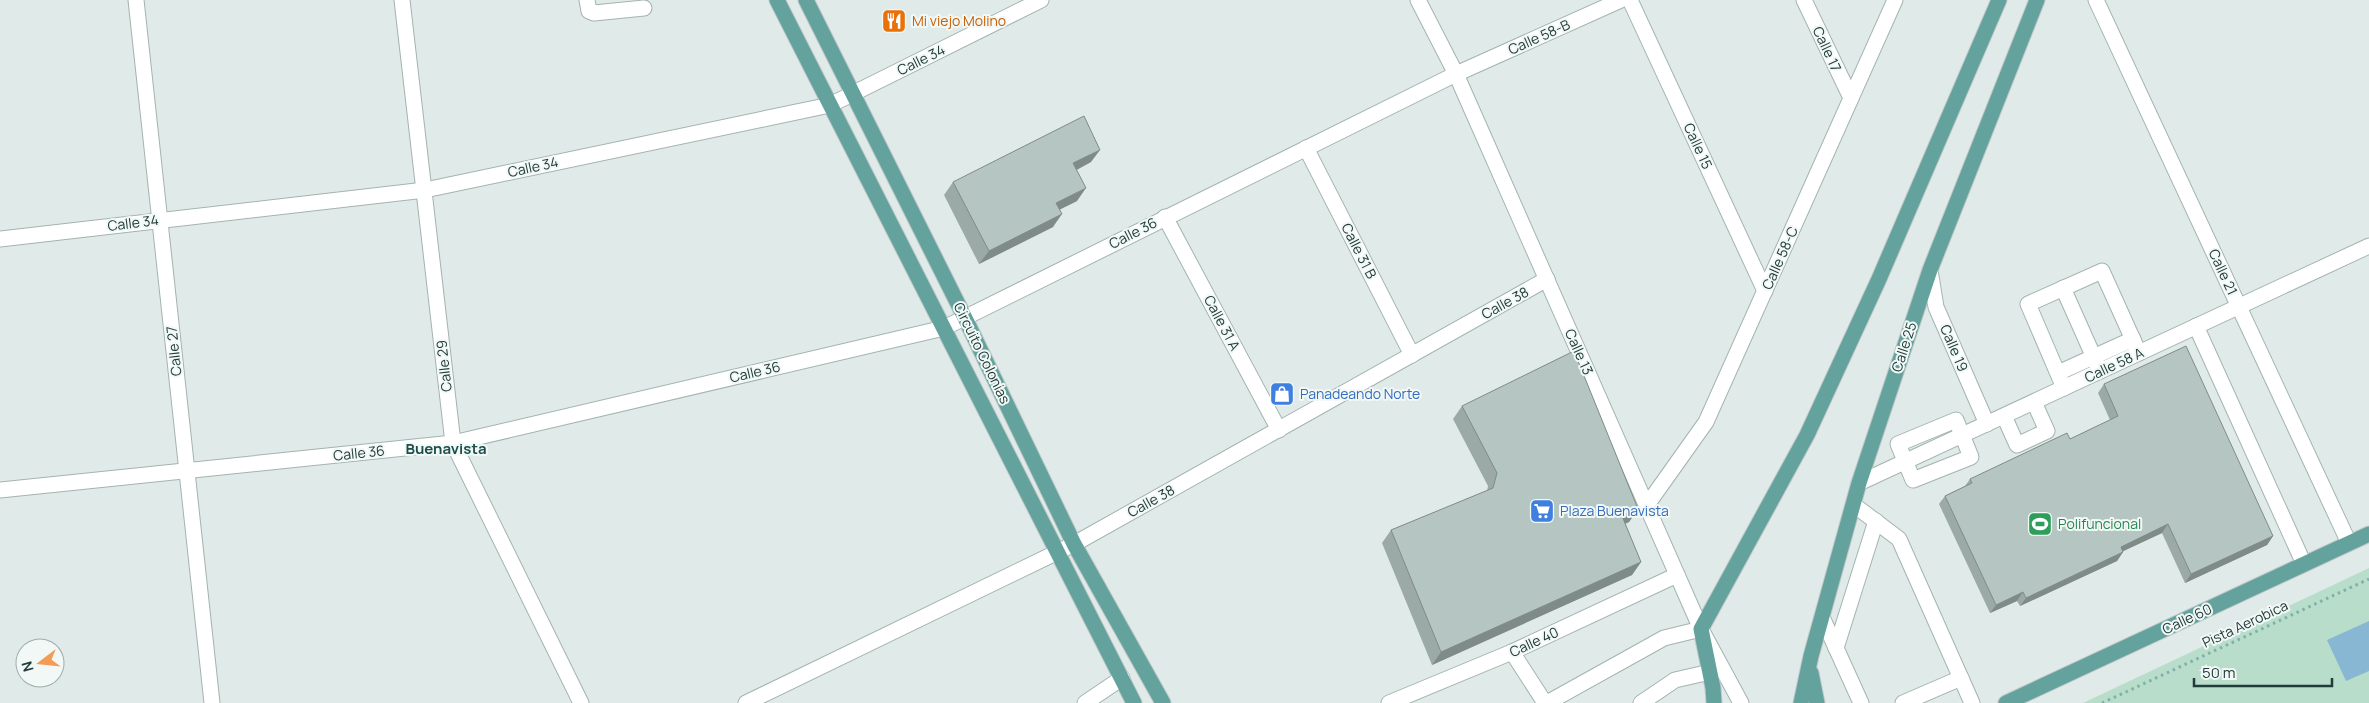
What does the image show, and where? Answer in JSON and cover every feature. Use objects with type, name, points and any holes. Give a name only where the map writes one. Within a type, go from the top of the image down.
[{"type":"main road","name":"Circuito Colonias","points":[[777,0],[1134,703]]},
{"type":"main road","name":"Circuito Colonias","points":[[806,0],[965,318],[1074,544],[1163,703]]},
{"type":"main road","points":[[1714,703],[1701,629],[1808,436],[1879,279],[1999,0]]},
{"type":"main road","name":"Calle 25","points":[[1801,703],[1811,656],[1859,483],[1930,270],[2036,0]]},
{"type":"main road","name":"Calle 60","points":[[2006,703],[2369,534]]},
{"type":"main road","points":[[1811,656],[1811,681],[1817,703]]},
{"type":"street","name":"Calle 27","points":[[136,0],[212,703]]},
{"type":"street","name":"Calle 29","points":[[402,0],[453,443],[581,703]]},
{"type":"street","points":[[587,0],[589,11],[594,13],[644,8]]},
{"type":"street","name":"Calle 34","points":[[0,239],[424,190],[830,105],[1041,0]]},
{"type":"street","name":"Calle 13","points":[[1418,0],[1456,74],[1701,629],[1741,703]]},
{"type":"street","name":"Calle 58-B","points":[[1456,74],[1621,0]]},
{"type":"street","name":"Calle 15","points":[[1630,0],[1764,291]]},
{"type":"street","name":"Calle 17","points":[[1804,0],[1851,98]]},
{"type":"street","name":"Calle 58-C","points":[[1647,505],[1706,422],[1894,0]]},
{"type":"street","name":"Calle 21","points":[[2096,0],[2349,543]]},
{"type":"street","name":"Calle 36","points":[[0,490],[453,443],[944,328],[1456,74]]},
{"type":"street","name":"Calle 31 B","points":[[1306,148],[1412,355]]},
{"type":"street","name":"Calle 31 A","points":[[1165,217],[1279,430]]},
{"type":"street","name":"Calle 58 A","points":[[1859,483],[2100,371],[2136,346],[2196,326],[2369,246]]},
{"type":"street","name":"Calle 19","points":[[1930,270],[1936,307],[1986,424]]},
{"type":"street","points":[[2058,373],[2094,356],[2136,346],[2102,271],[2028,304],[2064,388]]},
{"type":"street","name":"Calle 38","points":[[746,703],[1074,544],[1546,279]]},
{"type":"street","points":[[2064,288],[2100,371]]},
{"type":"street","points":[[2196,326],[2304,564]]},
{"type":"street","points":[[2004,416],[2017,445],[2048,431],[2034,402]]},
{"type":"street","points":[[1905,461],[1913,480],[1971,457],[1962,435]]},
{"type":"street","points":[[1854,505],[1899,539],[1972,703]]},
{"type":"street","points":[[1836,648],[1876,521]]},
{"type":"street","name":"Calle 40","points":[[1389,703],[1512,652],[1677,575]]},
{"type":"street","points":[[1822,617],[1861,703]]},
{"type":"street","points":[[1512,652],[1546,703],[1664,638],[1701,629]]},
{"type":"street","points":[[1641,703],[1675,680],[1710,672]]},
{"type":"street","points":[[1085,703],[1122,678]]},
{"type":"street","points":[[1903,703],[1961,678]]},
{"type":"path","name":"Pista Aerobica","points":[[2102,703],[2369,579]]},
{"type":"green space","points":[[2369,568],[2369,703],[2083,703]]},
{"type":"water","points":[[2369,621],[2369,671],[2346,681],[2327,640]]},
{"type":"building","points":[[1084,116],[1100,150],[1073,163],[1086,188],[1056,203],[1062,214],[989,251],[953,182]]},
{"type":"building","points":[[2186,346],[2273,536],[2191,574],[2168,524],[2121,547],[2123,552],[2026,598],[2023,592],[1996,605],[1945,496],[1972,483],[1970,479],[2067,433],[2070,439],[2118,416],[2104,384]]},
{"type":"building","name":"Plaza Buenavista","points":[[1574,351],[1638,509],[1622,516],[1641,562],[1441,652],[1391,530],[1493,488],[1497,473],[1462,406]]},
{"type":"place","name":"Mi viejo Molino","points":[[894,21]]},
{"type":"place","name":"Panadeando Norte","points":[[1282,394]]},
{"type":"place","name":"Plaza Buenavista","points":[[1542,511]]},
{"type":"place","name":"Polifuncional","points":[[2040,524]]},
{"type":"district","name":"Buenavista","points":[[446,449]]}]
